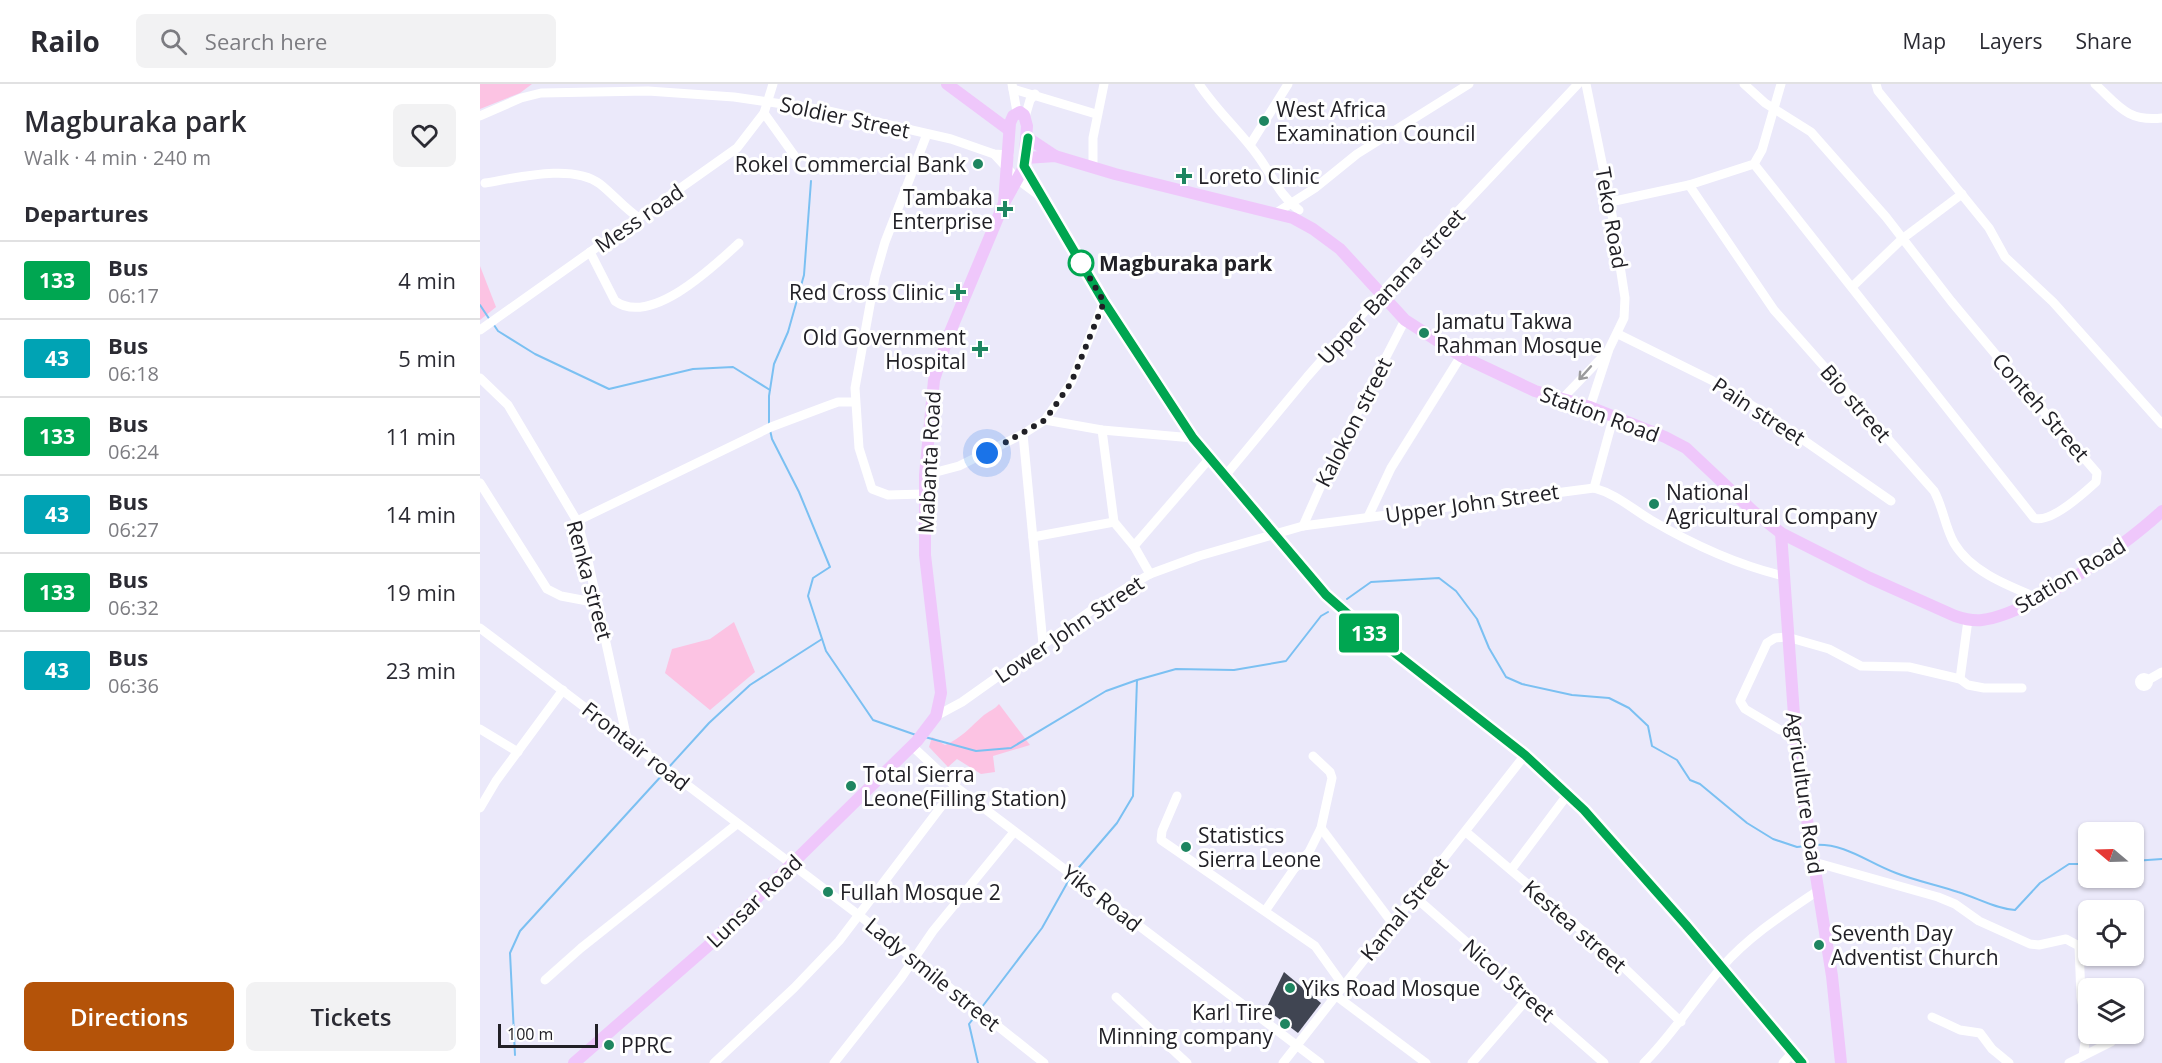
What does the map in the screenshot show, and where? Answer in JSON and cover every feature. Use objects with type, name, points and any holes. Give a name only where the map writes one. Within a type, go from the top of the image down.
[{"type":"main road","points":[[947,84],[1009,130]]},
{"type":"main road","points":[[986,112],[1018,115]]},
{"type":"main road","points":[[1004,203],[1009,130],[1018,115]]},
{"type":"main road","points":[[1004,203],[1018,180],[1025,162],[1028,138],[1018,115]]},
{"type":"main road","name":"Station Road","points":[[1028,138],[1055,156],[1093,168],[1276,213],[1296,214],[1340,249],[1405,320],[1461,356],[1535,391],[1614,415],[1686,448],[1754,512],[1781,533],[1920,602],[1968,620],[1999,617],[2038,598],[2108,555],[2162,511]]},
{"type":"main road","name":"Station Road","points":[[1025,162],[1055,156]]},
{"type":"main road","name":"Mabanta Road","points":[[925,731],[936,716],[941,693],[926,577],[924,494],[934,380],[948,337],[1004,203]]},
{"type":"main road","name":"Agriculture Road","points":[[1781,533],[1797,757],[1819,890],[1840,1060]]},
{"type":"main road","name":"Lunsar Road","points":[[574,1063],[668,983],[791,866],[925,731]]},
{"type":"street","points":[[693,84],[693,95]]},
{"type":"street","name":"Mess road","points":[[484,327],[737,148],[744,142],[764,113],[773,84]]},
{"type":"street","points":[[1093,168],[1096,114],[1104,84]]},
{"type":"street","points":[[1199,84],[1211,102],[1250,145],[1275,186],[1296,214],[1315,188]]},
{"type":"street","points":[[1250,145],[1288,84]]},
{"type":"street","points":[[1276,213],[1315,188],[1357,154],[1469,84]]},
{"type":"street","name":"Upper Banana street","points":[[1225,476],[1306,377],[1380,294],[1578,84]]},
{"type":"street","name":"Teko Road","points":[[1562,399],[1609,349],[1624,318],[1625,298],[1610,202],[1586,84]]},
{"type":"street","name":"Conteh Street","points":[[1744,84],[1775,110],[1812,132],[1902,239],[1951,302],[2097,473],[2096,482],[2069,505],[2043,519],[2034,518],[1754,164]]},
{"type":"street","points":[[1610,202],[1689,185],[1754,164],[1775,110],[1781,84]]},
{"type":"street","points":[[1876,84],[1878,91],[1989,228],[2005,257],[2053,302],[2162,424]]},
{"type":"street","points":[[2095,84],[2122,109],[2138,119],[2162,118]]},
{"type":"street","points":[[1012,86],[1096,114]]},
{"type":"street","points":[[1012,86],[1018,115]]},
{"type":"street","name":"Soldier Street","points":[[480,116],[521,98],[541,93],[600,88],[648,91],[769,101],[927,134],[994,154],[1008,155]]},
{"type":"street","points":[[1018,115],[1035,94]]},
{"type":"street","points":[[1563,102],[1589,97]]},
{"type":"street","points":[[764,113],[794,155]]},
{"type":"street","name":"Soldier Street","points":[[924,494],[888,495],[872,489],[860,448],[855,388],[875,277],[885,242],[927,134]]},
{"type":"street","points":[[994,154],[1018,180],[1042,197]]},
{"type":"street","points":[[1025,162],[1042,197],[1104,302],[1193,438],[1308,574],[1339,606],[1525,755],[1568,794],[1599,826],[1802,1063]]},
{"type":"street","points":[[485,183],[549,173],[582,176],[599,183],[639,218]]},
{"type":"street","name":"Bio street","points":[[1689,185],[1779,316],[1934,491],[1959,550],[1980,569],[1999,581],[2038,598]]},
{"type":"street","points":[[1851,287],[1902,239],[1962,194]]},
{"type":"street","points":[[590,252],[615,301],[619,305],[635,307],[660,302],[682,290],[738,243]]},
{"type":"street","points":[[925,475],[959,466],[1023,434],[1045,420],[1071,383],[1104,302]]},
{"type":"street","name":"Kalokon street","points":[[1303,526],[1327,472],[1405,320]]},
{"type":"street","name":"Pain street","points":[[1618,334],[1719,385],[1769,416],[1891,501]]},
{"type":"street","name":"Teko Road","points":[[1590,407],[1609,349]]},
{"type":"street","points":[[1368,517],[1391,468],[1461,356]]},
{"type":"street","name":"Renka street","points":[[480,378],[508,405],[577,521],[598,603],[627,739]]},
{"type":"street","points":[[577,521],[613,505],[678,470],[723,452],[770,428],[838,402],[855,402]]},
{"type":"street","points":[[1614,415],[1594,488],[1616,496],[1651,520],[1731,560],[1784,576]]},
{"type":"street","points":[[1045,420],[1102,430],[1193,438]]},
{"type":"street","points":[[1102,430],[1114,522],[1134,546],[1150,574]]},
{"type":"street","points":[[1023,434],[1043,644]]},
{"type":"street","points":[[1134,546],[1210,458]]},
{"type":"street","points":[[480,483],[547,589],[561,596],[598,603]]},
{"type":"street","name":"Upper John Street","points":[[1276,535],[1303,526],[1594,488]]},
{"type":"street","points":[[1033,537],[1114,522]]},
{"type":"street","name":"Lower John Street","points":[[936,716],[979,691],[1106,600],[1150,574],[1199,556],[1276,535]]},
{"type":"street","points":[[1960,679],[1968,620]]},
{"type":"street","name":"Frontair road","points":[[480,628],[791,866]]},
{"type":"street","points":[[1780,730],[1745,708],[1740,701],[1767,643],[1775,639],[1787,637],[1829,649],[1861,666],[1909,667],[1960,679],[1968,685],[1984,688],[2022,687]]},
{"type":"street","points":[[2148,680],[2162,672]]},
{"type":"street","points":[[480,808],[496,781],[563,690]]},
{"type":"street","points":[[480,729],[518,752]]},
{"type":"street","name":"Yiks Road","points":[[914,743],[957,788],[1320,1063]]},
{"type":"street","name":"Kamal Street","points":[[1282,1063],[1525,755]]},
{"type":"street","points":[[1265,911],[1293,869],[1309,852],[1321,828],[1332,778],[1327,769],[1313,756]]},
{"type":"street","points":[[714,1063],[839,942],[957,788]]},
{"type":"street","points":[[1511,870],[1568,794]]},
{"type":"street","points":[[1177,796],[1162,831],[1161,840],[1315,946],[1343,985]]},
{"type":"street","points":[[545,981],[581,948],[737,824]]},
{"type":"street","points":[[1321,828],[1393,924]]},
{"type":"street","points":[[834,1063],[933,931],[1014,832]]},
{"type":"street","name":"Kestea street","points":[[1466,832],[1612,956],[1681,1022]]},
{"type":"street","points":[[1813,859],[1938,897],[1955,904],[1979,921],[2030,944],[2039,945],[2061,939],[2074,941],[2079,946],[2080,952],[2080,989],[2087,1029],[2083,1056]]},
{"type":"street","name":"Lady smile street","points":[[791,866],[860,916],[1044,1063]]},
{"type":"street","points":[[1644,1063],[1681,1022],[1737,951],[1819,890]]},
{"type":"street","name":"Nicol Street","points":[[1415,897],[1604,1063]]},
{"type":"street","points":[[1335,995],[1426,1063]]},
{"type":"street","points":[[1116,997],[1187,1063]]},
{"type":"street","points":[[1473,1063],[1528,998]]},
{"type":"street","points":[[1932,1017],[1960,1030],[1980,1033],[1992,1049],[2009,1063]]},
{"type":"street","points":[[2069,1063],[2107,1044]]},
{"type":"street","points":[[1783,1063],[1793,1053]]},
{"type":"shaded area","points":[[480,84],[532,84],[520,93],[480,109]]},
{"type":"shaded area","points":[[480,266],[496,307],[480,320]]},
{"type":"shaded area","points":[[734,622],[755,672],[710,710],[665,673],[672,649],[710,639]]},
{"type":"shaded area","points":[[999,704],[1030,745],[993,756],[995,772],[981,774],[957,759],[948,767],[929,747],[932,737],[945,745],[956,739]]},
{"type":"building","name":"Yiks Road Mosque","points":[[1284,972],[1321,1003],[1298,1033],[1266,1009]]},
{"type":"waterway","points":[[769,424],[769,396],[774,364],[788,332],[804,275],[811,181]]},
{"type":"waterway","points":[[480,305],[490,320]]},
{"type":"waterway","points":[[494,325],[498,331],[535,354],[609,389],[693,369],[733,367],[770,390]]},
{"type":"waterway","points":[[770,430],[830,567],[813,578],[808,596],[826,651],[873,720],[916,735]]},
{"type":"waterway","points":[[1347,599],[1371,582],[1439,578],[1456,591],[1477,619],[1489,648],[1506,677],[1522,684],[1572,695],[1609,698],[1629,708],[1648,726],[1652,746],[1677,760],[1690,780],[1700,784],[1747,823],[1773,839],[1797,847],[1806,846]]},
{"type":"waterway","points":[[925,737],[976,751],[1011,748],[1106,691],[1137,680],[1176,669],[1234,670],[1286,661],[1321,616],[1328,612]]},
{"type":"waterway","points":[[669,767],[709,723],[750,685],[822,639]]},
{"type":"waterway","points":[[1075,872],[1117,823],[1133,796],[1137,680]]},
{"type":"waterway","points":[[515,1055],[510,953],[520,931],[664,773]]},
{"type":"waterway","points":[[1814,845],[1847,850],[1904,876],[2015,910],[2040,883],[2069,864],[2078,864]]},
{"type":"waterway","points":[[2144,860],[2162,859]]},
{"type":"waterway","points":[[982,1007],[1042,928],[1070,878]]},
{"type":"waterway","points":[[976,1015],[969,1024],[978,1063]]},
{"type":"bus line","name":"133","points":[[1028,138],[1024,166],[1104,302],[1162,394],[1193,438],[1326,595],[1367,631],[1525,755],[1584,810],[1686,925],[1802,1063]]},
{"type":"place","name":"West Africa Examination Council","points":[[1264,121]]},
{"type":"place","name":"Rokel Commercial Bank","points":[[978,164]]},
{"type":"place","name":"Loreto Clinic","points":[[1184,176]]},
{"type":"place","name":"Tambaka Enterprise","points":[[1005,209]]},
{"type":"place","name":"Magburaka park","points":[[1081,263]]},
{"type":"place","name":"Red Cross Clinic","points":[[958,292]]},
{"type":"place","name":"Jamatu Takwa Rahman Mosque","points":[[1424,333]]},
{"type":"place","name":"Old Government Hospital","points":[[980,349]]},
{"type":"place","name":"National Agricultural Company","points":[[1654,504]]},
{"type":"place","name":"Total Sierra Leone(Filling Station)","points":[[851,786]]},
{"type":"place","name":"Statistics Sierra Leone","points":[[1186,847]]},
{"type":"place","name":"Fullah Mosque 2","points":[[828,892]]},
{"type":"place","name":"Seventh Day Adventist Church","points":[[1819,945]]},
{"type":"place","name":"Yiks Road Mosque","points":[[1290,988]]},
{"type":"place","name":"Karl Tire Minning company","points":[[1285,1024]]},
{"type":"place","name":"PPRC","points":[[609,1045]]},
{"type":"route","points":[[987,453],[1045,420],[1071,383],[1104,302],[1081,263]]}]
